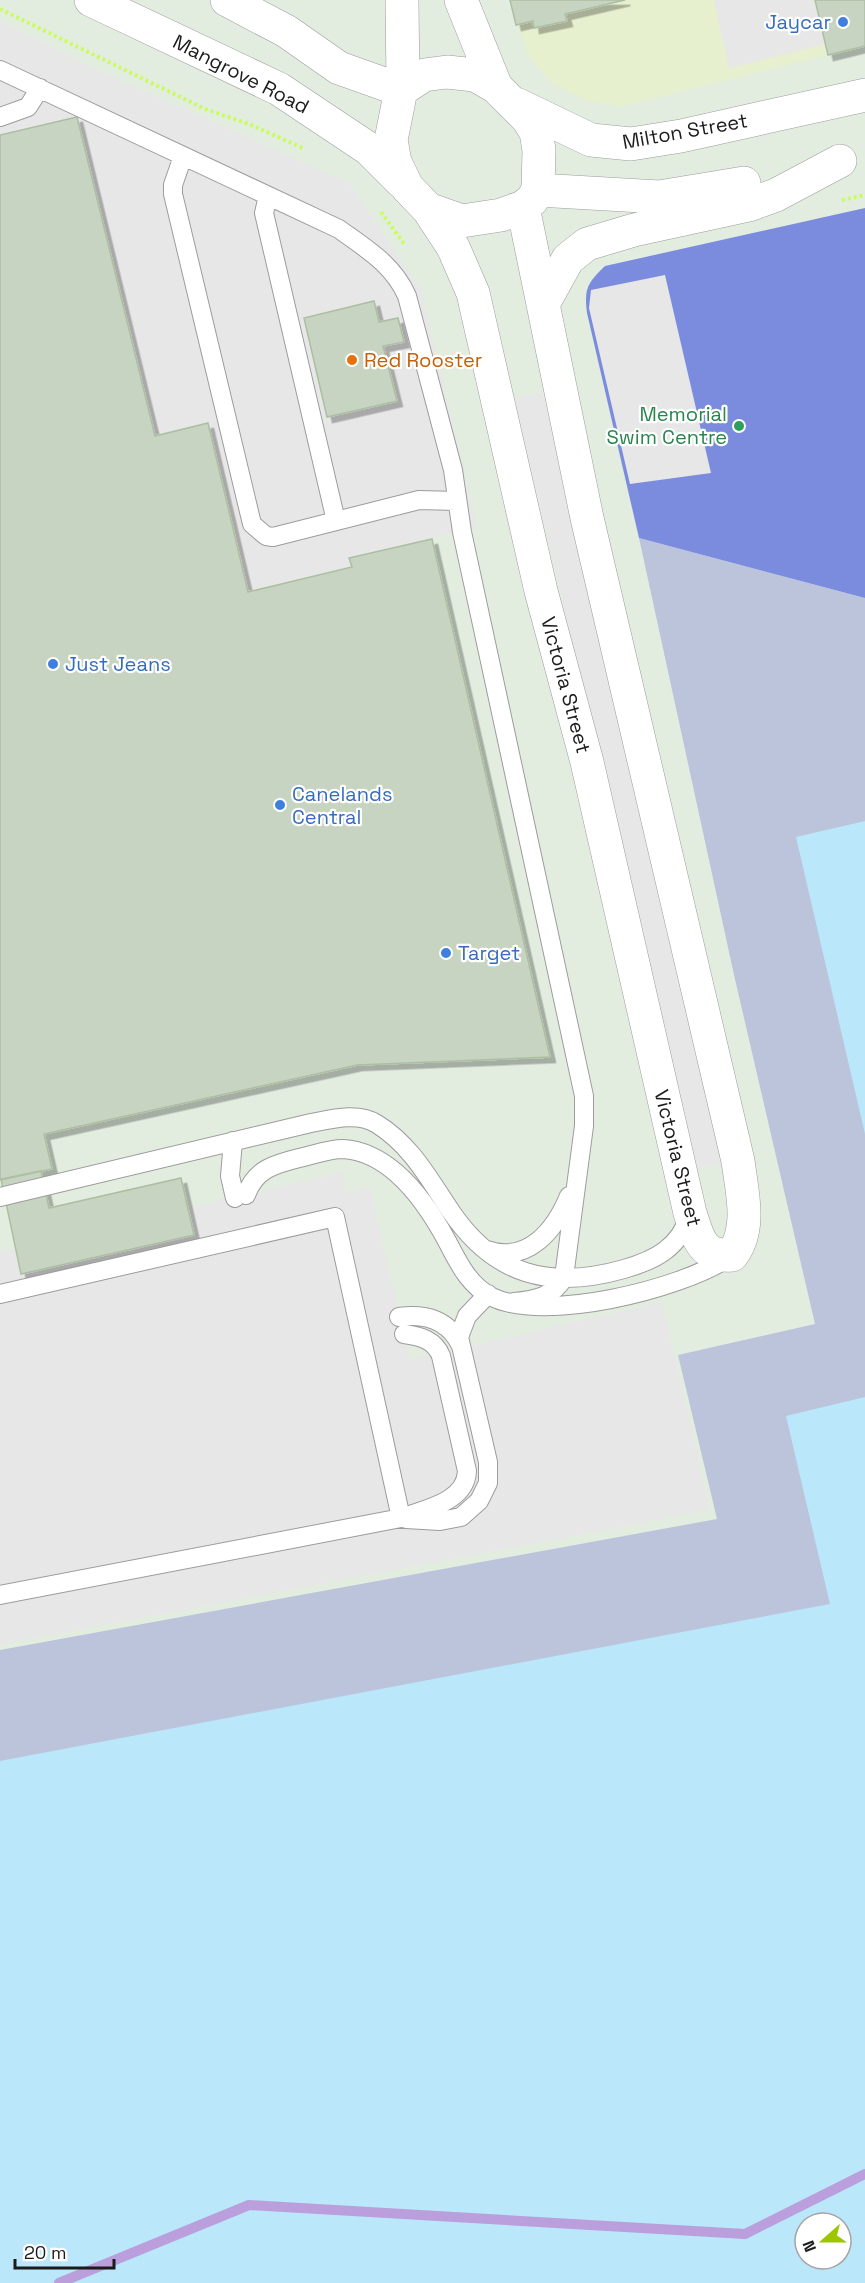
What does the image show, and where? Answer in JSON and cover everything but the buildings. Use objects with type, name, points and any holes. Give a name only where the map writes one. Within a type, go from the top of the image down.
[{"type":"street","name":"Mangrove Road","points":[[91,0],[258,78],[300,101],[369,149],[418,198]]},
{"type":"street","points":[[227,0],[286,31],[339,68],[402,89]]},
{"type":"street","points":[[402,0],[402,89],[391,140],[394,162],[418,198],[462,221],[501,215],[530,199],[667,196],[853,159]]},
{"type":"street","points":[[461,0],[504,94],[536,132],[539,165],[530,199],[543,304],[587,518],[738,1161],[744,1226],[740,1244],[732,1255]]},
{"type":"street","points":[[402,89],[424,75],[447,72],[475,75],[504,94]]},
{"type":"street","name":"Milton Street","points":[[504,94],[591,140],[631,144],[681,136],[865,95]]},
{"type":"street","points":[[543,304],[568,259],[587,244],[634,230],[748,205],[776,195],[853,159]]},
{"type":"street","name":"Victoria Street","points":[[418,198],[453,247],[473,293],[541,591],[587,762],[690,1213],[698,1238],[705,1248],[718,1257],[732,1255]]},
{"type":"lane","points":[[0,70],[339,229],[385,262],[402,284],[420,337],[453,470],[462,532],[582,1085],[584,1126],[564,1277],[558,1287],[546,1295],[514,1302]]},
{"type":"lane","points":[[0,117],[28,107],[40,88]]},
{"type":"lane","points":[[183,156],[173,185],[174,194],[252,524],[266,536],[273,537],[419,500],[457,501]]},
{"type":"lane","points":[[268,196],[264,213],[336,521]]},
{"type":"lane","points":[[0,1197],[311,1123],[354,1117],[367,1119],[381,1126],[423,1168],[472,1239],[494,1259],[508,1266],[542,1276],[564,1277],[612,1272],[662,1255],[680,1237],[690,1213]]},
{"type":"lane","points":[[233,1141],[230,1176],[240,1197],[258,1175],[282,1162],[343,1149],[376,1157],[400,1175],[435,1222],[461,1269],[488,1294],[514,1302],[565,1306],[649,1290],[691,1275],[732,1255]]},
{"type":"lane","points":[[472,1239],[487,1250],[501,1253],[514,1253],[532,1246],[554,1226],[576,1177]]},
{"type":"lane","points":[[0,1294],[335,1217],[401,1518]]},
{"type":"lane","points":[[401,1518],[440,1521],[461,1517],[479,1502],[488,1483],[488,1462],[459,1337],[463,1322],[470,1311],[488,1294]]},
{"type":"lane","points":[[0,1595],[401,1518],[453,1497],[462,1489],[467,1476],[440,1354],[427,1340],[402,1326],[422,1316],[440,1322],[453,1332],[462,1347]]},
{"type":"path","points":[[835,202],[865,195]]},
{"type":"shaded area","points":[[510,0],[865,0],[865,46],[619,107],[584,100],[552,83],[528,56]]},
{"type":"shaded area","points":[[714,0],[815,0],[826,44],[729,68]]},
{"type":"shaded area","points":[[0,21],[95,69],[349,183],[421,290],[477,527],[350,558],[352,567],[248,592],[208,423],[155,436],[77,117],[0,135]]},
{"type":"shaded area","name":"Memorial Swim Centre","points":[[865,208],[865,598],[639,538],[587,313],[587,292],[594,277],[605,266]]},
{"type":"shaded area","points":[[665,275],[711,473],[630,484],[589,308],[591,290]]},
{"type":"shaded area","points":[[542,392],[723,1163],[696,1169],[515,399]]},
{"type":"shaded area","points":[[639,538],[865,598],[865,2283],[0,2283],[0,1650],[717,1519],[678,1355],[815,1324],[734,975]]},
{"type":"shaded area","points":[[865,821],[865,1134],[796,837]]},
{"type":"shaded area","points":[[343,1172],[346,1193],[370,1189],[410,1360],[662,1302],[710,1510],[0,1645],[0,1252],[16,1248],[21,1274],[194,1235],[188,1208]]},
{"type":"shaded area","points":[[865,1397],[865,2283],[0,2283],[0,1761],[830,1604],[786,1416]]},
{"type":"waterway","points":[[59,2283],[249,2205],[745,2234],[865,2174]]},
{"type":"place","name":"Jaycar","points":[[843,22]]},
{"type":"place","name":"Red Rooster","points":[[352,360]]},
{"type":"place","name":"Memorial Swim Centre","points":[[739,426]]},
{"type":"place","name":"Just Jeans","points":[[53,664]]},
{"type":"place","name":"Canelands Central","points":[[280,805]]},
{"type":"place","name":"Target","points":[[446,953]]}]
